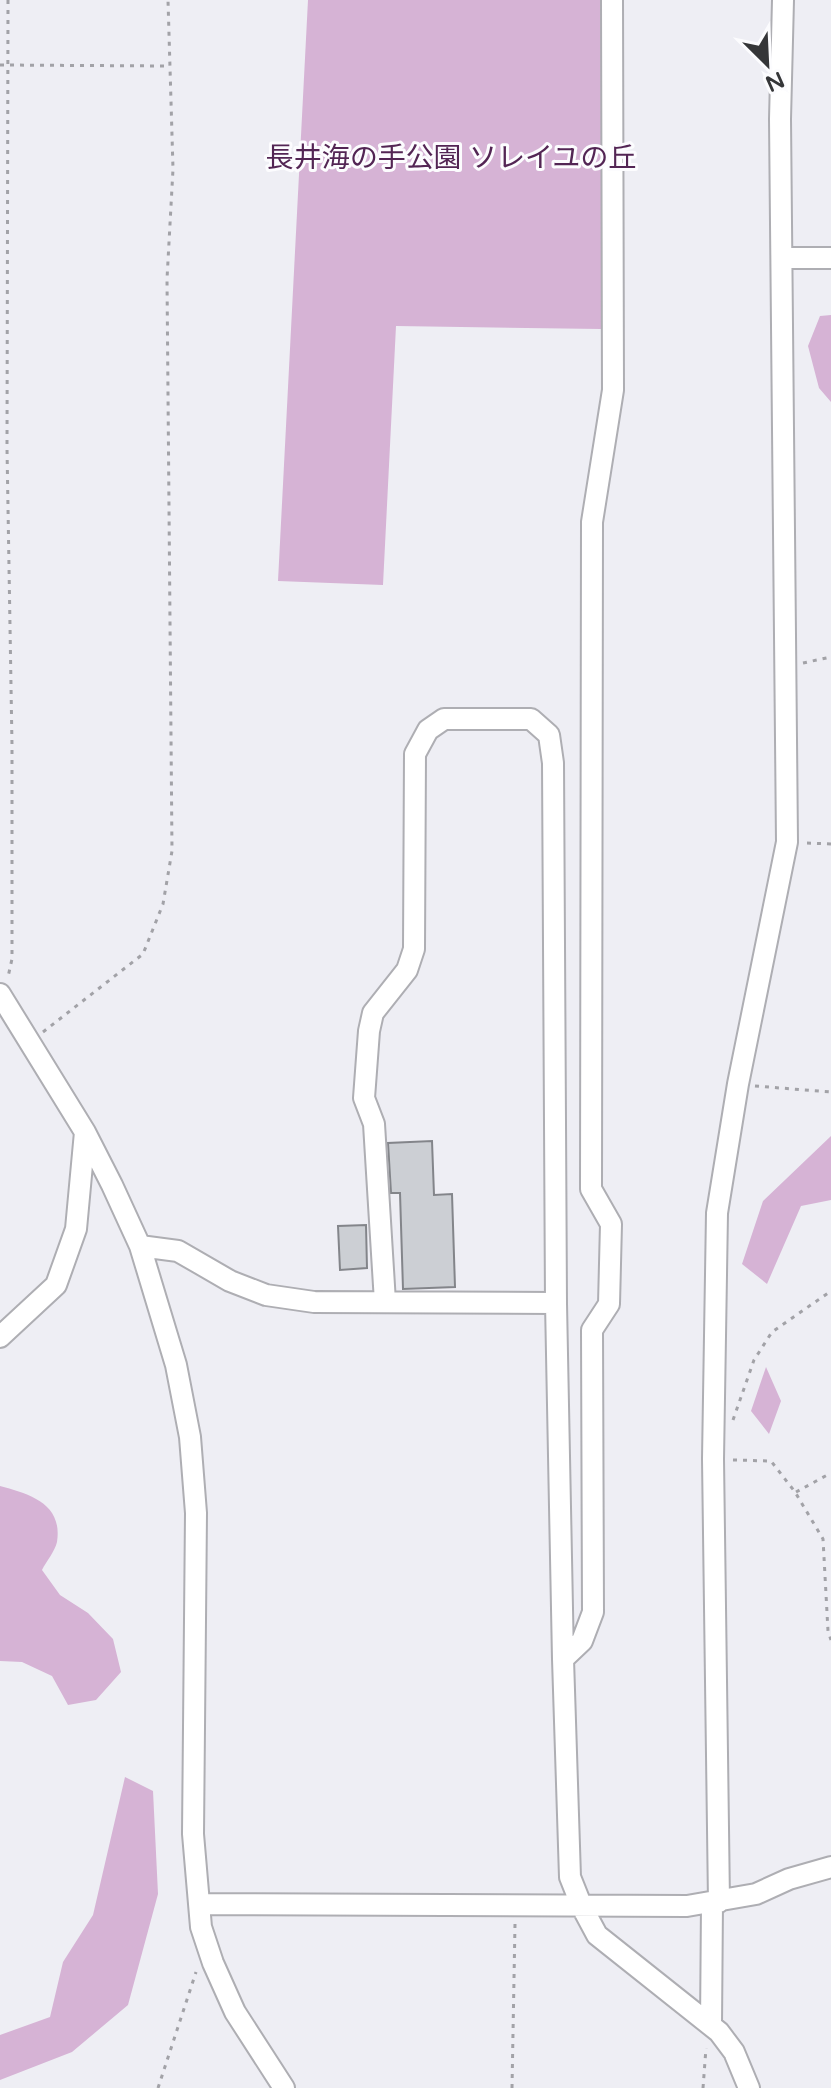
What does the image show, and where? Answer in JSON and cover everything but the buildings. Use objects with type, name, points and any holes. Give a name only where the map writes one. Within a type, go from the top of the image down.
[{"type":"street","points":[[563,1659],[582,1641],[593,1612],[592,1330],[609,1304],[611,1224],[591,1189],[592,522],[613,390],[612,0]]},
{"type":"street","points":[[711,2025],[715,1902],[713,1459],[717,1213],[738,1084],[787,842],[780,119],[783,0]]},
{"type":"street","points":[[782,258],[831,258]]},
{"type":"street","points":[[385,1302],[374,1124],[364,1098],[373,1013],[407,970],[414,949],[415,754],[428,730],[444,719],[531,719],[549,735],[553,763],[556,1303],[570,1877],[597,1935],[711,2025],[734,2052],[749,2088]]},
{"type":"street","points":[[2,997],[85,1132],[140,1246],[176,1365],[190,1437],[197,1577],[193,1834],[201,1927],[235,2012],[284,2088]]},
{"type":"street","points":[[0,1337],[56,1285],[76,1229],[85,1132]]},
{"type":"street","points":[[140,1246],[178,1251],[230,1281],[266,1295],[314,1302],[556,1303]]},
{"type":"street","points":[[199,1904],[687,1906],[756,1894],[789,1879],[831,1867]]},
{"type":"path","points":[[2,997],[12,959],[7,448],[8,0]]},
{"type":"path","points":[[31,1043],[143,954],[163,904],[172,851],[167,279],[173,169],[168,0]]},
{"type":"path","points":[[0,65],[168,66]]},
{"type":"path","points":[[785,667],[831,657]]},
{"type":"path","points":[[787,842],[831,844]]},
{"type":"path","points":[[738,1084],[831,1092]]},
{"type":"path","points":[[729,1433],[754,1360],[772,1332],[831,1291]]},
{"type":"path","points":[[713,1459],[771,1461],[795,1492],[823,1539],[831,1640]]},
{"type":"path","points":[[795,1492],[831,1473]]},
{"type":"path","points":[[512,2088],[516,1907]]},
{"type":"path","points":[[158,2088],[196,1971]]},
{"type":"path","points":[[703,2088],[703,2066],[711,2025]]},
{"type":"green space","name":"長井海の手公園 ソレイユの丘","points":[[308,0],[602,0],[601,329],[396,326],[383,585],[278,581]]},
{"type":"green space","points":[[831,315],[831,402],[819,388],[808,346],[820,316]]},
{"type":"green space","points":[[831,1136],[831,1200],[801,1206],[767,1284],[742,1264],[763,1201]]},
{"type":"green space","points":[[766,1367],[781,1401],[769,1434],[751,1411]]},
{"type":"green space","points":[[0,1486],[32,1497],[49,1509],[55,1518],[57,1542],[42,1570],[60,1595],[88,1613],[113,1639],[121,1672],[96,1700],[68,1705],[52,1676],[22,1662],[0,1661]]},
{"type":"green space","points":[[125,1777],[153,1791],[158,1894],[128,2005],[72,2052],[0,2080],[0,2035],[50,2017],[63,1962],[93,1915]]}]
